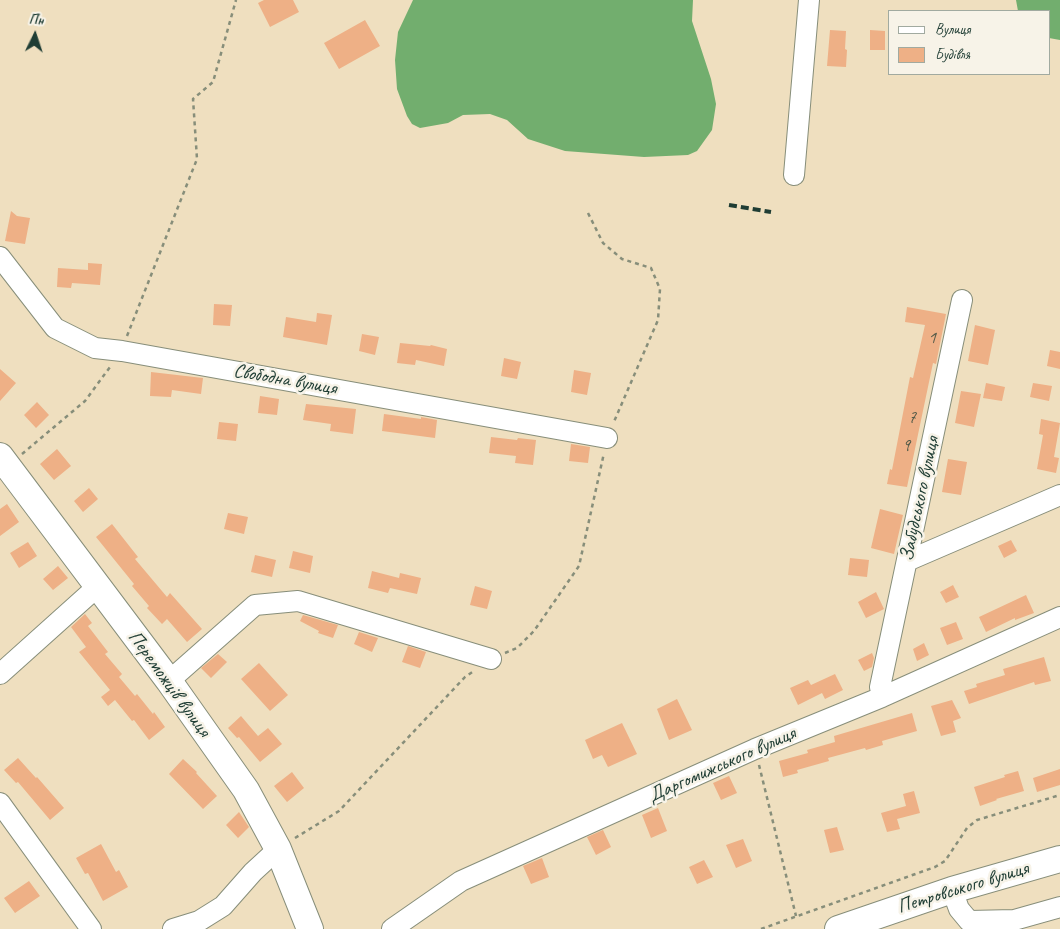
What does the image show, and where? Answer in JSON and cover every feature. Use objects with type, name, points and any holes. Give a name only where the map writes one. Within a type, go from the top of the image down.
[{"type":"main road","name":"Переможців вулиця","points":[[4,461],[169,681],[246,790],[278,848],[310,929]]},
{"type":"main road","name":"Петровського вулиця","points":[[838,929],[952,890],[1060,859]]},
{"type":"street","points":[[794,175],[809,0]]},
{"type":"street","name":"Свободна вулиця","points":[[0,257],[55,328],[95,348],[122,351],[607,438]]},
{"type":"street","name":"Забудського вулиця","points":[[882,697],[880,686],[962,300]]},
{"type":"street","points":[[907,561],[1060,495]]},
{"type":"street","points":[[0,674],[97,586]]},
{"type":"street","points":[[169,681],[255,604],[298,602],[491,659]]},
{"type":"street","name":"Даргомижського вулиця","points":[[392,929],[461,882],[755,749],[882,697],[1060,617]]},
{"type":"street","points":[[0,802],[92,929]]},
{"type":"street","points":[[173,929],[199,921],[223,906],[253,872],[278,848]]},
{"type":"street","points":[[952,890],[959,909],[969,921],[1014,920],[1060,907]]},
{"type":"path","points":[[4,461],[85,401],[122,351],[197,159],[193,99],[213,82],[236,0]]},
{"type":"path","points":[[278,848],[339,811],[465,677],[491,659]]},
{"type":"path","points":[[755,749],[796,916]]},
{"type":"path","points":[[761,929],[935,867],[945,862],[967,828],[977,820],[1060,795]]},
{"type":"green space","points":[[413,0],[693,0],[692,21],[711,79],[716,104],[712,130],[697,151],[688,155],[644,157],[565,151],[528,139],[507,120],[490,114],[463,115],[448,123],[420,128],[412,124],[407,116],[397,89],[395,60],[398,32]]},
{"type":"green space","points":[[1016,0],[1060,0],[1060,40],[1050,38],[1050,10],[1018,10]]},
{"type":"building","points":[[264,0],[293,0],[299,12],[270,27],[258,3]]},
{"type":"building","points":[[365,20],[380,46],[339,69],[324,43]]},
{"type":"building","points":[[830,30],[846,31],[846,67],[827,66]]},
{"type":"building","points":[[870,30],[885,31],[885,50],[870,50]]},
{"type":"building","points":[[11,211],[17,216],[30,218],[25,244],[5,241]]},
{"type":"building","points":[[88,263],[102,264],[100,285],[72,283],[71,288],[57,287],[58,268],[88,270]]},
{"type":"building","points":[[214,304],[232,305],[230,326],[213,325]]},
{"type":"building","points":[[907,307],[946,314],[936,364],[933,363],[907,487],[887,484],[890,469],[892,470],[910,377],[913,378],[925,325],[905,322]]},
{"type":"building","points":[[317,313],[332,315],[327,345],[283,337],[286,317],[316,322]]},
{"type":"building","points":[[975,325],[995,330],[988,365],[968,361]]},
{"type":"building","points":[[362,334],[379,337],[375,355],[359,351]]},
{"type":"building","points":[[400,343],[431,345],[447,349],[444,366],[416,360],[415,365],[397,363]]},
{"type":"building","points":[[1050,350],[1060,352],[1060,369],[1047,366]]},
{"type":"building","points":[[504,358],[521,362],[517,379],[501,376]]},
{"type":"building","points":[[0,369],[16,383],[0,401]]},
{"type":"building","points":[[574,370],[591,373],[587,395],[571,392]]},
{"type":"building","points":[[151,372],[203,378],[201,394],[172,390],[171,397],[150,396]]},
{"type":"building","points":[[986,383],[1005,387],[1002,401],[983,398]]},
{"type":"building","points":[[1033,383],[1052,386],[1049,401],[1030,397]]},
{"type":"building","points":[[961,391],[981,394],[974,427],[955,423]]},
{"type":"building","points":[[260,396],[279,399],[277,415],[258,413]]},
{"type":"building","points":[[37,402],[49,415],[36,428],[24,415]]},
{"type":"building","points":[[306,404],[356,409],[353,434],[330,431],[331,424],[303,420]]},
{"type":"building","points":[[384,414],[437,420],[435,438],[382,431]]},
{"type":"building","points":[[1041,419],[1060,423],[1054,457],[1059,458],[1056,473],[1037,469],[1043,435],[1039,434]]},
{"type":"building","points":[[219,422],[238,424],[236,441],[217,439]]},
{"type":"building","points":[[491,437],[536,440],[533,465],[515,463],[516,456],[489,453]]},
{"type":"building","points":[[571,444],[590,447],[588,463],[569,461]]},
{"type":"building","points":[[57,449],[71,466],[54,480],[40,464]]},
{"type":"building","points":[[948,459],[967,462],[961,495],[942,492]]},
{"type":"building","points":[[89,488],[98,499],[83,512],[74,501]]},
{"type":"building","points":[[7,504],[19,522],[0,536],[0,509]]},
{"type":"building","points":[[880,509],[903,515],[894,554],[871,548]]},
{"type":"building","points":[[228,513],[248,517],[244,534],[224,529]]},
{"type":"building","points":[[112,524],[138,557],[135,559],[167,597],[170,593],[202,629],[187,642],[167,619],[162,624],[147,608],[149,606],[132,586],[134,584],[96,537]]},
{"type":"building","points":[[1011,540],[1017,551],[1004,558],[998,546]]},
{"type":"building","points":[[28,542],[37,556],[19,568],[10,553]]},
{"type":"building","points":[[293,551],[313,556],[310,573],[289,568]]},
{"type":"building","points":[[255,555],[276,560],[272,577],[251,572]]},
{"type":"building","points":[[850,558],[869,560],[867,577],[848,575]]},
{"type":"building","points":[[58,566],[68,578],[53,590],[43,579]]},
{"type":"building","points":[[372,571],[399,578],[400,573],[421,578],[417,594],[390,588],[388,593],[368,588]]},
{"type":"building","points":[[953,585],[959,597],[946,603],[940,592]]},
{"type":"building","points":[[475,586],[492,591],[487,609],[470,605]]},
{"type":"building","points":[[876,592],[884,609],[866,618],[858,602]]},
{"type":"building","points":[[1026,595],[1034,613],[1015,620],[1015,618],[986,632],[979,617]]},
{"type":"building","points":[[85,614],[92,623],[88,626],[108,652],[105,654],[122,674],[119,677],[135,696],[137,694],[153,714],[154,712],[165,727],[149,740],[134,720],[132,721],[115,700],[108,706],[101,697],[110,690],[79,652],[86,647],[71,627]]},
{"type":"building","points":[[303,615],[338,625],[333,638],[318,633],[319,631],[300,621]]},
{"type":"building","points":[[956,622],[963,639],[947,645],[940,628]]},
{"type":"building","points":[[359,632],[378,638],[372,652],[354,644]]},
{"type":"building","points":[[924,643],[929,655],[917,661],[913,649]]},
{"type":"building","points":[[408,646],[426,652],[420,668],[402,662]]},
{"type":"building","points":[[872,653],[874,658],[872,667],[864,671],[858,660]]},
{"type":"building","points":[[218,654],[227,662],[211,678],[201,668]]},
{"type":"building","points":[[1044,657],[1051,681],[1035,685],[1034,682],[969,704],[964,691],[977,687],[976,684],[1005,675],[1003,669]]},
{"type":"building","points":[[259,663],[288,695],[270,711],[241,679]]},
{"type":"building","points":[[835,674],[843,690],[825,699],[822,693],[798,705],[790,688],[808,680],[811,685]]},
{"type":"building","points":[[677,699],[692,730],[669,740],[657,709]]},
{"type":"building","points":[[952,700],[961,718],[953,721],[956,732],[941,736],[931,706]]},
{"type":"building","points":[[912,713],[917,731],[882,741],[883,745],[828,758],[829,761],[797,770],[798,773],[783,777],[779,761],[808,753],[807,750],[835,742],[834,736]]},
{"type":"building","points":[[241,716],[258,736],[268,728],[282,744],[260,762],[239,737],[237,738],[228,728]]},
{"type":"building","points":[[622,723],[637,754],[608,767],[602,755],[593,759],[585,740]]},
{"type":"building","points":[[18,758],[64,808],[50,820],[18,782],[16,783],[4,770]]},
{"type":"building","points":[[183,759],[197,772],[217,796],[203,809],[169,774]]},
{"type":"building","points":[[1060,769],[1060,785],[1037,792],[1033,778]]},
{"type":"building","points":[[1018,771],[1024,791],[980,806],[974,787]]},
{"type":"building","points":[[292,772],[304,788],[287,802],[274,786]]},
{"type":"building","points":[[729,776],[737,793],[721,800],[713,783]]},
{"type":"building","points":[[914,791],[920,813],[897,819],[900,829],[887,832],[881,813],[906,806],[903,794]]},
{"type":"building","points":[[658,808],[667,831],[651,838],[642,815]]},
{"type":"building","points":[[239,812],[249,827],[238,838],[226,825]]},
{"type":"building","points":[[837,827],[844,850],[830,853],[824,830]]},
{"type":"building","points":[[603,830],[611,847],[596,855],[587,837]]},
{"type":"building","points":[[743,839],[752,861],[736,868],[726,845]]},
{"type":"building","points":[[101,844],[116,872],[119,870],[128,887],[103,901],[88,873],[85,874],[76,858]]},
{"type":"building","points":[[542,858],[549,877],[531,884],[523,866]]},
{"type":"building","points":[[704,860],[713,877],[697,884],[689,867]]},
{"type":"building","points":[[29,881],[40,896],[15,913],[4,898]]},
{"type":"railway","points":[[729,205],[771,212]]}]
